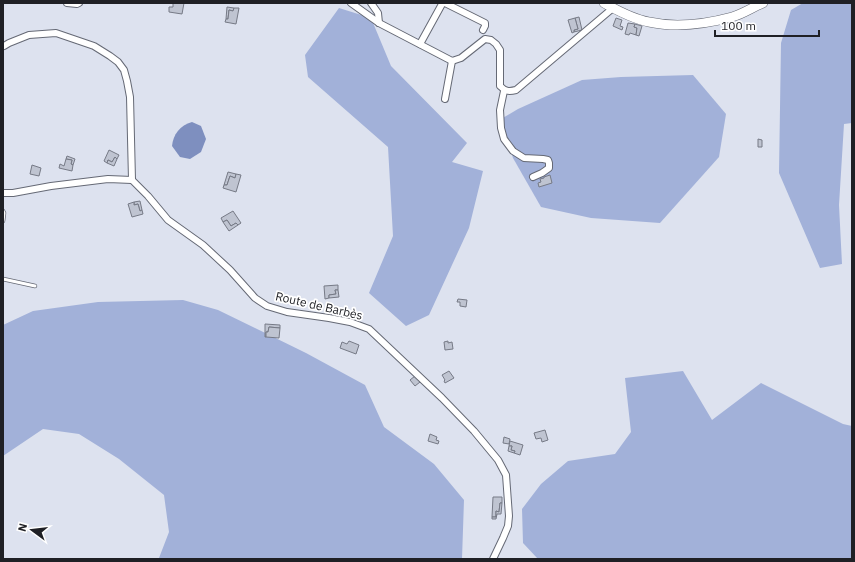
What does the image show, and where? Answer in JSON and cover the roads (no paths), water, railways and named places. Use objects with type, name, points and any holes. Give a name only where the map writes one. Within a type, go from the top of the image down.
[{"type":"main road","points":[[604,3],[628,16],[649,22],[669,24],[697,24],[733,16],[763,3]]},
{"type":"street","points":[[67,3],[79,3]]},
{"type":"street","points":[[351,3],[379,23],[452,61],[461,58],[484,39],[491,40],[500,50],[500,86],[504,91],[509,92],[516,90],[613,8]]},
{"type":"street","points":[[371,3],[378,13],[379,23]]},
{"type":"street","points":[[420,44],[442,3],[445,3],[485,23],[483,30]]},
{"type":"street","points":[[3,193],[13,193],[52,186],[108,179],[132,180],[130,97],[124,70],[118,62],[94,46],[56,33],[29,35],[9,42],[4,46]]},
{"type":"street","points":[[444,99],[452,61]]},
{"type":"street","points":[[504,91],[500,110],[500,124],[504,139],[513,151],[524,158],[543,159],[548,160],[550,163],[549,168],[533,177]]},
{"type":"street","name":"Route de Barbès","points":[[132,180],[168,220],[208,250],[230,270],[255,298],[267,306],[287,312],[350,322],[369,329],[447,403],[474,431],[498,460],[506,475],[509,516],[508,526],[504,538],[492,559]]},
{"type":"lane","points":[[3,212],[3,221]]},
{"type":"lane","points":[[3,279],[35,286]]}]
